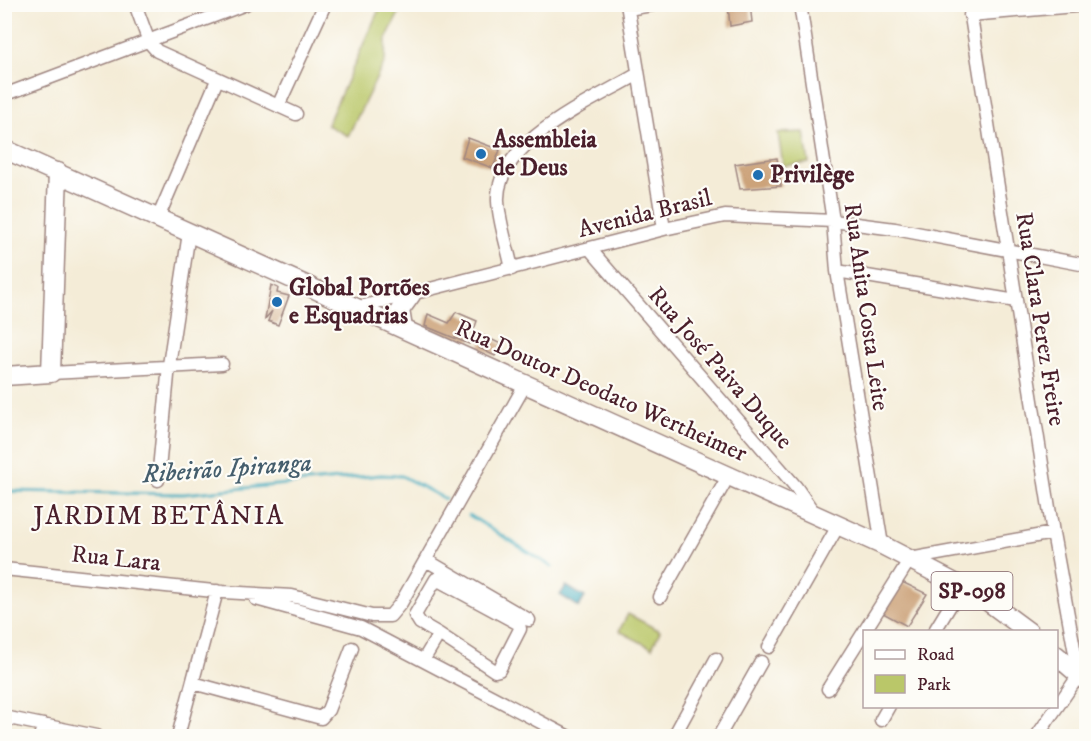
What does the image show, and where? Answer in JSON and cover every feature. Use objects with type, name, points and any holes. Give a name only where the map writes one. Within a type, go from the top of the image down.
[{"type":"main road","name":"Rua Doutor Deodato Wertheimer","points":[[4,149],[360,307],[525,385],[816,516]]},
{"type":"main road","points":[[4,376],[51,373],[58,172]]},
{"type":"main road","points":[[403,328],[400,310],[411,295]]},
{"type":"main road","name":"SP-098","points":[[816,516],[882,545],[962,586],[999,607],[1027,630]]},
{"type":"main road","points":[[1058,657],[1083,678]]},
{"type":"street","points":[[135,4],[149,42],[157,51],[296,114]]},
{"type":"street","points":[[4,95],[246,4]]},
{"type":"street","points":[[278,106],[325,4]]},
{"type":"street","points":[[657,4],[627,7],[664,229]]},
{"type":"street","name":"Rua Anita Costa Leite","points":[[800,4],[833,221],[837,271],[882,545]]},
{"type":"street","points":[[969,10],[1086,5]]},
{"type":"street","name":"Rua Clara Perez Freire","points":[[969,10],[1053,533],[1083,678]]},
{"type":"street","points":[[512,269],[498,201],[500,180],[509,164],[532,139],[639,74]]},
{"type":"street","points":[[158,218],[217,80]]},
{"type":"street","name":"Avenida Brasil","points":[[360,307],[664,229],[725,216],[833,221],[895,228],[1086,266]]},
{"type":"street","points":[[158,480],[169,365],[189,233]]},
{"type":"street","name":"Rua José Paiva Duque","points":[[590,249],[796,487],[816,516]]},
{"type":"street","points":[[837,271],[1016,301]]},
{"type":"street","points":[[51,373],[222,364]]},
{"type":"street","points":[[220,591],[292,596],[381,617],[390,616],[396,610],[426,560],[525,385]]},
{"type":"street","points":[[660,597],[729,475]]},
{"type":"street","points":[[769,647],[837,526]]},
{"type":"street","points":[[865,630],[910,559],[1053,533]]},
{"type":"street","points":[[426,560],[529,620]]},
{"type":"street","name":"Rua Lara","points":[[4,569],[220,591]]},
{"type":"street","points":[[436,579],[519,624],[520,628],[499,670],[495,671],[439,634],[416,620],[415,615],[436,579]]},
{"type":"street","points":[[935,630],[962,586]]},
{"type":"street","points":[[220,591],[299,609],[361,628],[423,659],[552,732],[567,736]]},
{"type":"street","points":[[178,736],[220,591]]},
{"type":"street","points":[[423,659],[439,634]]},
{"type":"street","points":[[828,689],[863,634]]},
{"type":"street","points":[[193,683],[321,718],[328,710],[352,648]]},
{"type":"street","points":[[674,736],[716,659]]},
{"type":"street","points":[[719,736],[761,663]]},
{"type":"street","points":[[1037,736],[1083,678]]},
{"type":"street","points":[[881,720],[888,708]]},
{"type":"street","points":[[4,717],[42,731],[96,736]]},
{"type":"green space","points":[[381,5],[403,5],[386,39],[385,61],[348,136],[327,125]]},
{"type":"green space","points":[[804,132],[809,163],[783,166],[778,133]]},
{"type":"green space","points":[[628,614],[660,631],[652,648],[619,631]]},
{"type":"water","points":[[566,586],[585,597],[579,607],[560,595]]},
{"type":"building","points":[[750,4],[752,22],[730,26],[728,5]]},
{"type":"building","name":"Assembleia de Deus","points":[[468,138],[500,150],[493,168],[462,157]]},
{"type":"building","name":"Privilège","points":[[777,158],[781,186],[740,189],[735,164]]},
{"type":"building","name":"Global Portões e Esquadrias","points":[[271,285],[278,288],[277,293],[289,296],[278,325],[268,321],[272,311],[265,319]]},
{"type":"building","points":[[456,312],[477,321],[469,344],[425,326],[428,314],[449,323]]},
{"type":"building","points":[[484,336],[501,344],[495,356],[479,348]]},
{"type":"building","points":[[902,582],[927,594],[907,626],[883,613]]},
{"type":"waterway","name":"Ribeirão Ipiranga","points":[[4,491],[183,494],[381,475],[402,476],[445,499]]},
{"type":"waterway","points":[[469,515],[552,567]]},
{"type":"place","name":"Assembleia de Deus","points":[[481,154]]},
{"type":"place","name":"Privilège","points":[[758,175]]},
{"type":"place","name":"Global Portões e Esquadrias","points":[[277,302]]},
{"type":"district","name":"JARDIM BETÂNIA","points":[[159,516]]}]
